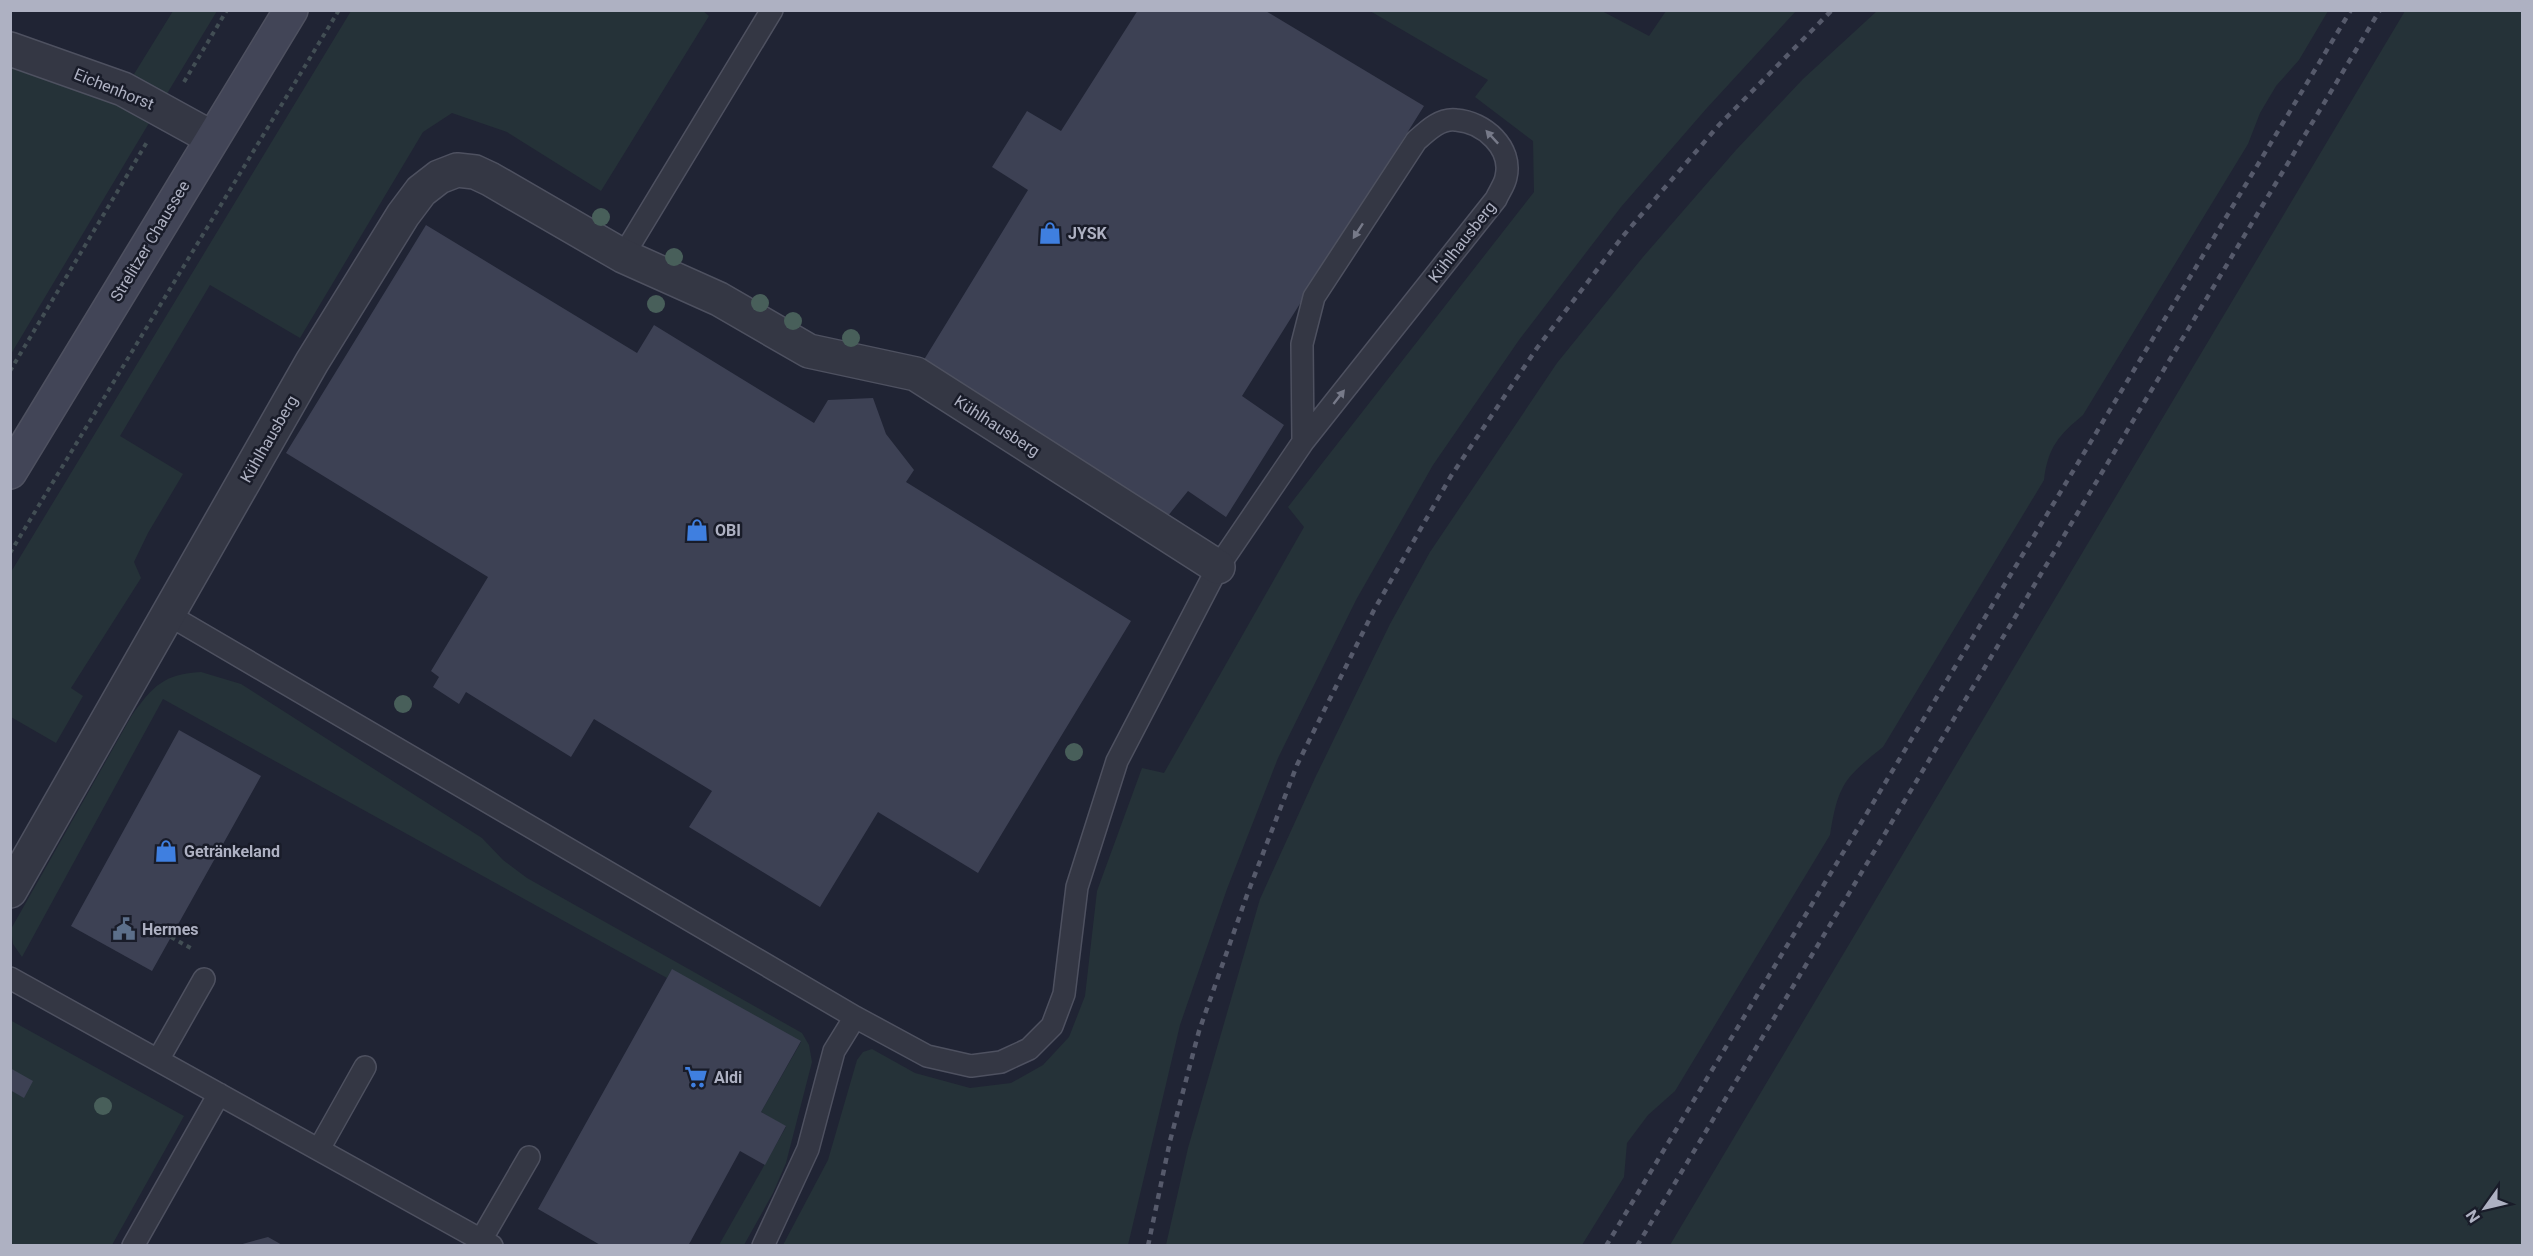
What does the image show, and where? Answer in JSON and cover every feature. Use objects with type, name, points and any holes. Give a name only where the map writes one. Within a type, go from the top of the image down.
[{"type":"main road","name":"Strelitzer Chaussee","points":[[10,472],[291,10]]},
{"type":"street","name":"Eichenhorst","points":[[10,50],[123,89],[212,138]]},
{"type":"street","name":"Kühlhausberg","points":[[10,891],[312,362],[403,215],[421,191],[439,177],[457,170],[475,172],[623,256],[719,299],[809,351],[916,374],[1218,567]]},
{"type":"lane","points":[[623,256],[772,10]]},
{"type":"lane","name":"Kühlhausberg","points":[[1218,567],[1303,442],[1496,199],[1507,177],[1503,150],[1486,130],[1456,119],[1433,126],[1416,141],[1314,297],[1302,344],[1303,442]]},
{"type":"lane","points":[[169,615],[855,1017],[927,1056],[971,1066],[1001,1062],[1029,1049],[1052,1026],[1064,994],[1077,887],[1117,761],[1218,567]]},
{"type":"lane","points":[[10,978],[487,1243],[529,1157]]},
{"type":"lane","points":[[158,1060],[204,979]]},
{"type":"lane","points":[[763,1245],[808,1149],[834,1051],[855,1017]]},
{"type":"lane","points":[[319,1149],[365,1067]]},
{"type":"lane","points":[[133,1245],[219,1094]]},
{"type":"path","points":[[10,371],[227,10]]},
{"type":"path","points":[[10,554],[339,10]]},
{"type":"shaded area","points":[[702,10],[709,16],[601,191],[507,132],[452,113],[423,132],[300,338],[210,285],[120,436],[183,474],[148,533],[134,562],[141,578],[71,688],[83,696],[56,743],[11,717],[11,572],[351,11]]},
{"type":"shaded area","points":[[173,11],[217,11],[165,97],[131,79]]},
{"type":"shaded area","points":[[1370,11],[1602,11],[1649,36],[1666,11],[1796,11],[1706,109],[1621,207],[1519,340],[1433,465],[1356,600],[1278,758],[1227,889],[1180,1025],[1128,1245],[783,1245],[828,1160],[857,1060],[863,1052],[872,1049],[915,1073],[970,1088],[1011,1083],[1043,1065],[1069,1037],[1085,996],[1097,891],[1142,768],[1164,773],[1304,527],[1288,507],[1534,192],[1533,141],[1475,97],[1488,80]]},
{"type":"shaded area","points":[[1877,11],[2328,11],[2299,60],[2276,86],[2260,113],[2248,144],[2083,415],[2056,443],[2048,459],[2044,480],[1883,747],[1859,767],[1845,784],[1836,805],[1830,835],[1675,1091],[1648,1115],[1627,1143],[1624,1177],[1582,1245],[1166,1245],[1188,1148],[1260,899],[1315,778],[1390,624],[1430,552],[1557,363],[1643,257],[1736,150],[1803,79]]},
{"type":"shaded area","points":[[2405,11],[2522,11],[2522,1245],[1670,1245]]},
{"type":"shaded area","points":[[11,61],[152,118],[11,354]]},
{"type":"shaded area","points":[[201,672],[241,684],[482,838],[503,860],[527,878],[802,1033],[809,1045],[812,1062],[786,1163],[773,1193],[744,1245],[719,1245],[786,1127],[761,1112],[801,1042],[672,970],[667,978],[163,699],[22,957],[13,944],[11,929],[132,715],[146,696],[160,683],[178,675]]},
{"type":"shaded area","points":[[10,1020],[184,1116],[112,1245],[11,1245]]},
{"type":"building","points":[[1138,10],[1264,10],[1424,106],[1242,396],[1284,425],[1226,517],[1188,491],[1167,517],[922,363],[1028,190],[992,167],[1027,111],[1061,131]]},
{"type":"building","name":"OBI","points":[[426,225],[637,353],[654,325],[814,423],[828,400],[873,398],[886,434],[914,470],[906,482],[1131,621],[978,873],[878,812],[820,907],[689,827],[712,791],[594,719],[571,757],[466,692],[459,704],[433,687],[439,677],[431,671],[488,577],[286,453]]},
{"type":"building","name":"Getränkeland","points":[[179,730],[261,776],[152,971],[71,926]]},
{"type":"building","name":"Aldi","points":[[672,969],[801,1041],[761,1112],[786,1126],[765,1165],[740,1151],[688,1246],[602,1246],[538,1209]]},
{"type":"building","points":[[10,1068],[33,1081],[24,1098],[10,1090]]},
{"type":"building","points":[[268,1237],[284,1246],[239,1246],[239,1245]]},
{"type":"railway","points":[[1148,1246],[1170,1141],[1199,1031],[1247,895],[1297,765],[1374,610],[1451,476],[1537,348],[1623,236],[1719,125],[1832,10]]},
{"type":"railway","points":[[1606,1246],[2351,10]]},
{"type":"railway","points":[[1637,1246],[2380,10]]},
{"type":"place","name":"JYSK","points":[[1050,233]]},
{"type":"place","name":"OBI","points":[[697,530]]},
{"type":"place","name":"Getränkeland","points":[[166,851]]},
{"type":"place","name":"Hermes","points":[[124,929]]},
{"type":"place","name":"Aldi","points":[[696,1077]]}]
